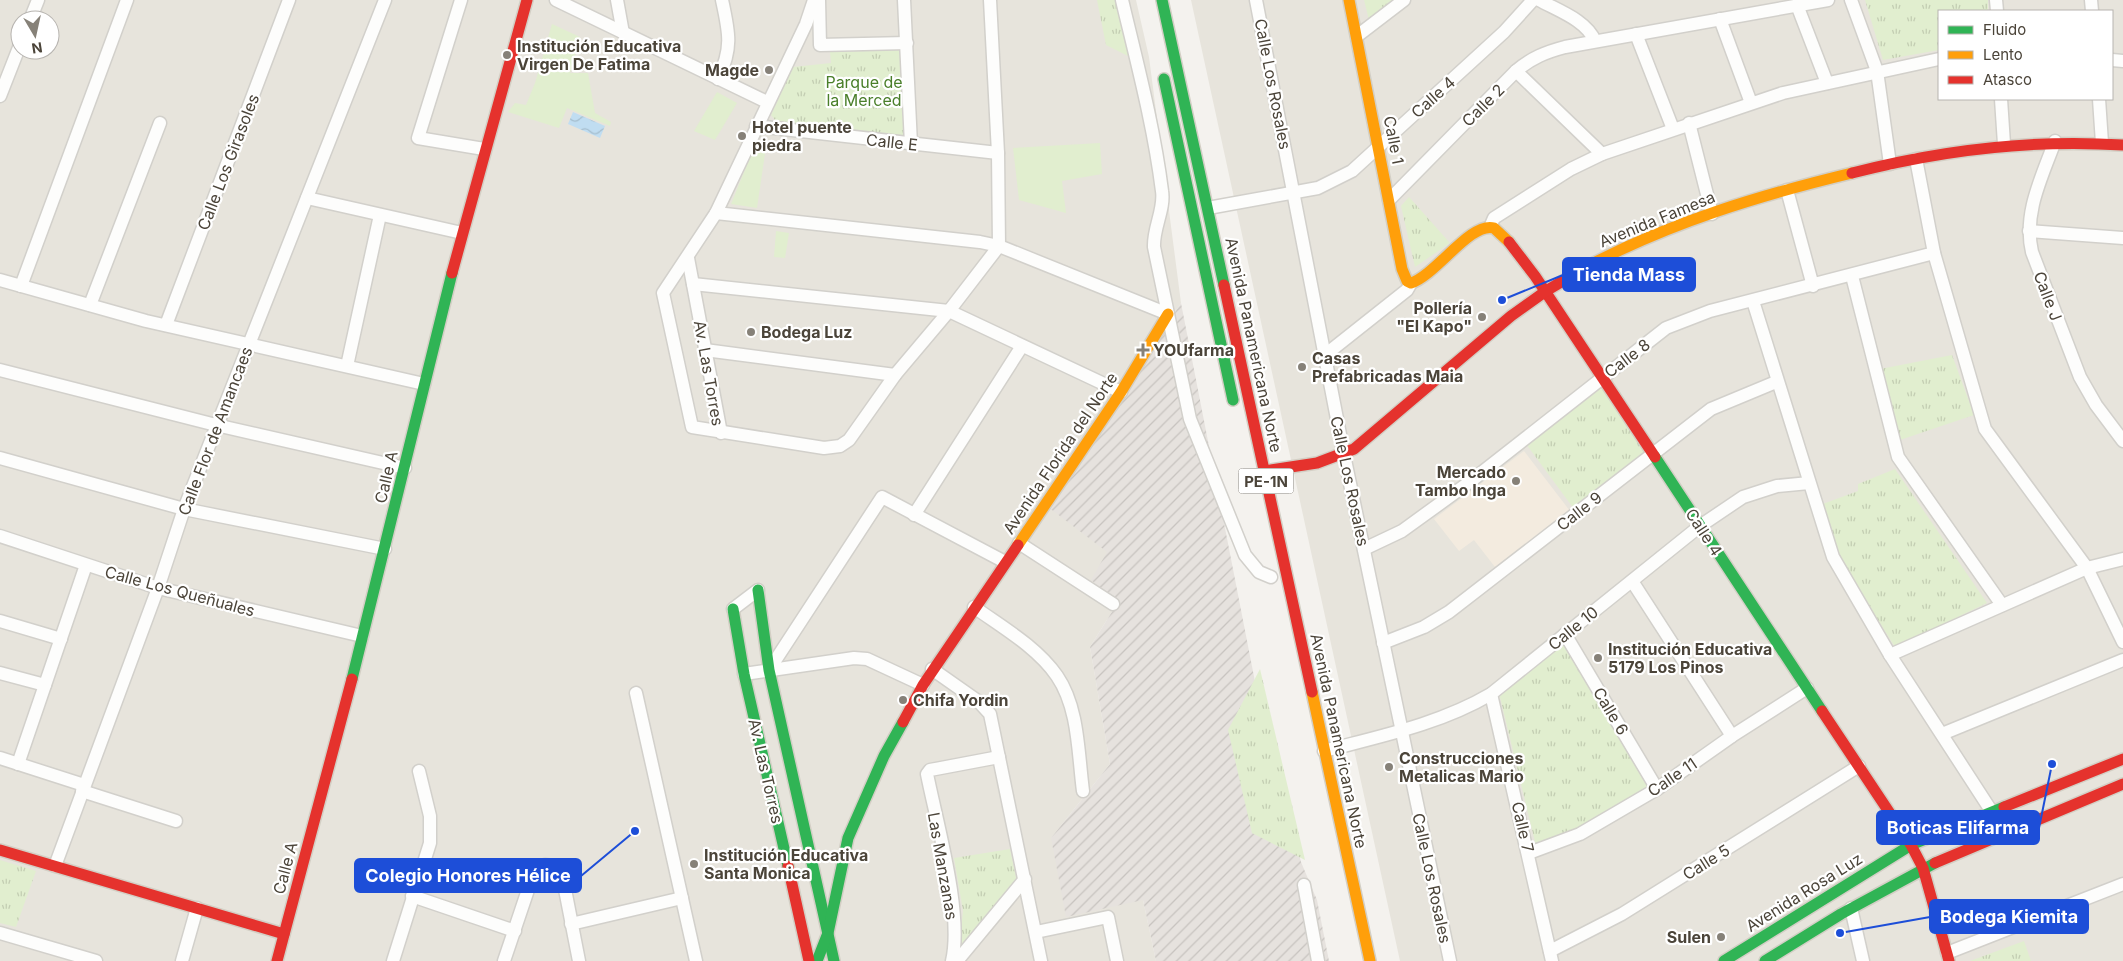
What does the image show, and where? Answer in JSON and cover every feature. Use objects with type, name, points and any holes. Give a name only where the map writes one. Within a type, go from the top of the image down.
[{"type":"main road","name":"Calle A","points":[[278,961],[385,549],[462,233],[527,0]]},
{"type":"main road","name":"Avenida Panamericana Norte","points":[[1162,0],[1370,961]]},
{"type":"main road","name":"Calle 1","points":[[1349,0],[1402,270],[1407,281],[1411,283]]},
{"type":"main road","name":"Avenida Panamericana Norte","points":[[1160,63],[1236,413]]},
{"type":"main road","name":"Avenida Famesa","points":[[1264,471],[1303,465],[1344,455],[1351,451],[1447,369],[1545,292],[1620,249],[1712,214],[1787,190],[1890,164],[2004,144],[2056,141],[2102,142],[2123,145]]},
{"type":"main road","points":[[1411,283],[1424,277],[1478,231],[1491,225]]},
{"type":"main road","name":"Calle 4","points":[[1491,225],[1497,228],[1511,245],[1545,292],[1911,845],[1924,868],[1948,957]]},
{"type":"main road","name":"Avenida Florida del Norte","points":[[828,933],[840,868],[848,838],[884,756],[922,685],[1121,392],[1168,314]]},
{"type":"main road","name":"Av. Las Torres","points":[[758,590],[769,670],[834,961]]},
{"type":"main road","name":"Av. Las Torres","points":[[733,609],[744,674],[809,961]]},
{"type":"main road","name":"Avenida Rosa Luz","points":[[1724,961],[1911,845],[2123,759]]},
{"type":"main road","points":[[1766,961],[1851,908],[1924,868],[2123,784]]},
{"type":"main road","points":[[0,850],[284,934]]},
{"type":"main road","points":[[817,961],[828,933]]},
{"type":"street","points":[[21,286],[126,0]]},
{"type":"street","name":"Calle Los Girasoles","points":[[166,325],[289,0]]},
{"type":"street","name":"Calle Flor de Amancaes","points":[[55,866],[216,425],[385,0]]},
{"type":"street","points":[[461,0],[418,138],[484,150]]},
{"type":"street","points":[[556,0],[767,102]]},
{"type":"street","points":[[617,0],[623,33]]},
{"type":"street","points":[[718,79],[725,64],[729,45],[722,0]]},
{"type":"street","points":[[688,258],[716,213],[767,102],[806,24],[814,0]]},
{"type":"street","points":[[819,0],[820,45],[907,43]]},
{"type":"street","points":[[904,0],[911,144]]},
{"type":"street","points":[[721,433],[824,448],[840,446],[849,440],[895,375],[949,311],[999,246],[998,153],[990,0]]},
{"type":"street","points":[[1122,0],[1139,68],[1163,193],[1154,238],[1190,419],[1245,555],[1259,572],[1271,576]]},
{"type":"street","name":"Calle Los Rosales","points":[[1256,0],[1344,455],[1450,961]]},
{"type":"street","points":[[1357,36],[1404,0]]},
{"type":"street","name":"Calle 4","points":[[1208,208],[1295,194],[1337,180],[1352,171],[1504,32],[1533,0]]},
{"type":"street","points":[[1538,0],[1583,24],[1592,33],[1595,41]]},
{"type":"street","name":"Calle 2","points":[[1389,200],[1516,71],[1532,58],[1545,52],[1595,41],[1828,0]]},
{"type":"street","points":[[1851,0],[1877,71],[1890,164]]},
{"type":"street","points":[[1797,5],[1827,83]]},
{"type":"street","points":[[1720,19],[1751,103]]},
{"type":"street","points":[[1636,34],[1672,129]]},
{"type":"street","points":[[1491,225],[1494,218],[1539,189],[1571,169],[1602,154],[1751,103],[1877,71],[1938,59]]},
{"type":"street","points":[[0,96],[14,60]]},
{"type":"street","points":[[1516,71],[1602,154]]},
{"type":"street","points":[[2001,100],[2004,144]]},
{"type":"street","points":[[2099,100],[2102,142]]},
{"type":"street","points":[[90,305],[160,123]]},
{"type":"street","points":[[1689,123],[1712,214]]},
{"type":"street","name":"Calle E","points":[[756,126],[998,153]]},
{"type":"street","name":"Calle J","points":[[2056,141],[2031,208],[2029,231],[2032,252],[2080,377],[2096,405],[2123,441]]},
{"type":"street","points":[[1916,159],[1934,253],[1985,429],[2087,568],[2123,642]]},
{"type":"street","points":[[1787,190],[1813,286]]},
{"type":"street","points":[[307,198],[462,233]]},
{"type":"street","points":[[716,213],[980,242],[999,246],[1168,314]]},
{"type":"street","points":[[347,366],[380,215]]},
{"type":"street","points":[[2029,231],[2123,238]]},
{"type":"street","name":"Calle 8","points":[[1364,549],[1402,531],[1486,469],[1666,328],[1710,311],[1852,276],[1934,253]]},
{"type":"street","name":"Av. Las Torres","points":[[688,258],[705,350],[721,433],[692,427],[663,293],[688,258]]},
{"type":"street","points":[[1852,276],[1898,457],[2002,605]]},
{"type":"street","points":[[0,280],[166,325],[424,384]]},
{"type":"street","points":[[1325,355],[1407,290],[1411,283]]},
{"type":"street","points":[[693,284],[949,311],[1121,392]]},
{"type":"street","points":[[1752,301],[1776,382],[1833,557],[1890,655],[1992,812]]},
{"type":"street","points":[[914,515],[1022,346]]},
{"type":"street","points":[[705,350],[895,375]]},
{"type":"street","points":[[0,370],[216,425],[405,468]]},
{"type":"street","name":"Calle 9","points":[[1383,643],[1424,627],[1450,612],[1711,409],[1776,382]]},
{"type":"street","points":[[0,458],[184,509],[385,549]]},
{"type":"street","name":"Calle 10","points":[[1324,751],[1401,730],[1470,707],[1491,694],[1700,526],[1743,497],[1777,486],[1809,483]]},
{"type":"street","points":[[769,670],[882,497],[1005,562]]},
{"type":"street","name":"Calle Los Queñuales","points":[[0,536],[158,588],[362,636]]},
{"type":"street","points":[[1019,543],[1113,604]]},
{"type":"street","points":[[1890,655],[2087,568],[2123,559]]},
{"type":"street","points":[[18,764],[86,565]]},
{"type":"street","points":[[1632,580],[1732,736]]},
{"type":"street","points":[[733,609],[758,590]]},
{"type":"street","points":[[974,607],[1039,656],[1057,676],[1067,696],[1075,726],[1083,792]]},
{"type":"street","points":[[0,621],[61,639]]},
{"type":"street","name":"Calle 6","points":[[1565,634],[1657,789]]},
{"type":"street","points":[[744,674],[854,658],[867,659],[922,685]]},
{"type":"street","points":[[1942,734],[2123,660]]},
{"type":"street","points":[[932,669],[985,707],[990,714],[1041,961]]},
{"type":"street","points":[[0,672],[45,685]]},
{"type":"street","name":"Calle 11","points":[[1529,854],[1580,834],[1657,789],[1732,736],[1807,688]]},
{"type":"street","points":[[636,693],[696,961]]},
{"type":"street","name":"Calle 7","points":[[1491,694],[1551,956]]},
{"type":"street","name":"Las Manzanas","points":[[952,961],[954,931],[952,901],[926,774],[928,771],[999,757]]},
{"type":"street","points":[[0,758],[176,820]]},
{"type":"street","name":"Calle 5","points":[[1551,956],[1622,914],[1859,766]]},
{"type":"street","points":[[393,961],[412,896],[428,852],[431,835],[430,816],[419,771]]},
{"type":"street","points":[[504,961],[534,872],[545,864],[555,866],[562,874],[579,961]]},
{"type":"street","points":[[957,961],[1025,879]]},
{"type":"street","points":[[1948,957],[2123,884]]},
{"type":"street","points":[[1304,885],[1318,961]]},
{"type":"street","points":[[412,896],[515,932]]},
{"type":"street","points":[[571,924],[682,898]]},
{"type":"street","points":[[182,961],[197,908]]},
{"type":"street","points":[[1851,908],[1863,961]]},
{"type":"street","points":[[1036,932],[1108,917],[1116,961]]},
{"type":"street","points":[[0,933],[96,961]]},
{"type":"shaded area","points":[[0,0],[1136,0],[1149,57],[1181,303],[1156,343],[1107,552],[1118,602],[1090,647],[1110,764],[1051,838],[1143,900],[1156,961],[0,961]]},
{"type":"shaded area","points":[[1191,0],[2123,0],[2123,961],[1400,961]]},
{"type":"shaded area","points":[[1181,303],[1258,697],[1301,862],[1317,900],[1329,961],[1156,961],[1143,900],[1066,917],[1051,838],[1110,764],[1090,647],[1118,602],[1091,580],[1107,552],[1048,507]]},
{"type":"shaded area","name":"Mercado Tambo Inga","points":[[1524,451],[1570,511],[1495,567],[1474,540],[1459,551],[1434,519]]},
{"type":"green space","points":[[1097,0],[1120,0],[1134,59],[1106,45]]},
{"type":"green space","points":[[1364,0],[1397,0],[1370,24]]},
{"type":"green space","points":[[1865,0],[1988,0],[1988,10],[1938,10],[1938,50],[1883,60]]},
{"type":"green space","points":[[552,24],[580,37],[570,73],[588,73],[595,113],[611,122],[610,126],[567,108],[559,128],[508,112],[515,103],[526,105],[535,83]]},
{"type":"green space","name":"Parque de la Merced","points":[[903,50],[909,136],[776,121],[771,115],[793,67],[831,63],[830,52]]},
{"type":"green space","points":[[717,92],[737,103],[715,140],[694,131]]},
{"type":"green space","points":[[757,140],[767,140],[757,208],[731,204]]},
{"type":"green space","points":[[1100,143],[1102,174],[1062,181],[1066,213],[1019,200],[1013,148]]},
{"type":"green space","points":[[1409,197],[1450,243],[1415,267],[1401,206]]},
{"type":"green space","points":[[776,231],[789,233],[785,258],[774,257]]},
{"type":"green space","points":[[1952,355],[1974,415],[1897,441],[1880,369]]},
{"type":"green space","points":[[1602,377],[1652,454],[1577,513],[1523,440]]},
{"type":"green space","points":[[1895,469],[1987,603],[1895,647],[1834,550],[1820,505],[1858,491],[1858,484]]},
{"type":"green space","points":[[1565,644],[1652,786],[1578,828],[1536,846],[1499,693]]},
{"type":"green space","points":[[1260,669],[1305,860],[1252,833],[1228,730]]},
{"type":"green space","points":[[1010,849],[1017,882],[959,947],[963,911],[954,858]]},
{"type":"green space","points":[[0,860],[36,871],[16,927],[0,923]]},
{"type":"green space","points":[[2024,941],[2031,961],[1970,961]]},
{"type":"water","points":[[573,112],[605,126],[600,138],[568,124]]},
{"type":"traffic: fast","points":[[1162,0],[1224,285]]},
{"type":"traffic: fast","points":[[1164,79],[1233,400]]},
{"type":"traffic: fast","points":[[352,679],[452,273]]},
{"type":"traffic: fast","points":[[1655,457],[1822,711]]},
{"type":"traffic: fast","points":[[758,590],[769,670],[834,961]]},
{"type":"traffic: fast","points":[[733,609],[744,674],[788,866]]},
{"type":"traffic: fast","points":[[817,961],[828,933],[848,838],[884,756],[903,722]]},
{"type":"traffic: fast","points":[[1724,961],[1911,845],[2004,807]]},
{"type":"traffic: fast","points":[[1765,961],[1841,914],[1935,863]]},
{"type":"traffic: slow","points":[[1349,0],[1402,269],[1407,281],[1411,283],[1421,278],[1464,240],[1485,228],[1494,228],[1509,242]]},
{"type":"traffic: slow","points":[[1588,266],[1651,236],[1717,211],[1750,200],[1852,173]]},
{"type":"traffic: slow","points":[[1018,545],[1121,392],[1168,314]]},
{"type":"traffic: slow","points":[[1312,692],[1370,961]]},
{"type":"traffic: jam","points":[[452,273],[527,0]]},
{"type":"traffic: jam","points":[[1852,173],[1919,158],[1986,148],[2054,144],[2123,145]]},
{"type":"traffic: jam","points":[[1509,242],[1535,276],[1655,457]]},
{"type":"traffic: jam","points":[[1264,471],[1317,463],[1354,449],[1511,316],[1546,291],[1588,266]]},
{"type":"traffic: jam","points":[[1224,285],[1312,692]]},
{"type":"traffic: jam","points":[[903,722],[923,685],[1018,545]]},
{"type":"traffic: jam","points":[[277,961],[352,679]]},
{"type":"traffic: jam","points":[[1822,711],[1911,845],[1923,868],[1949,961]]},
{"type":"traffic: jam","points":[[2004,807],[2123,759]]},
{"type":"traffic: jam","points":[[1935,863],[2123,784]]},
{"type":"traffic: jam","points":[[0,850],[284,934]]},
{"type":"traffic: jam","points":[[788,866],[809,961]]},
{"type":"place","name":"Institución Educativa Virgen De Fatima","points":[[507,55]]},
{"type":"place","name":"Magde","points":[[769,70]]},
{"type":"place","name":"Hotel puente piedra","points":[[742,136]]},
{"type":"place","name":"Tienda Mass","points":[[1502,300]]},
{"type":"place","name":"Pollería \"El Kapo\"","points":[[1482,317]]},
{"type":"place","name":"Bodega Luz","points":[[751,332]]},
{"type":"place","name":"YOUfarma","points":[[1143,350]]},
{"type":"place","name":"Casas Prefabricadas Maia","points":[[1302,367]]},
{"type":"place","name":"Mercado Tambo Inga","points":[[1516,481]]},
{"type":"place","name":"Institución Educativa 5179 Los Pinos","points":[[1598,658]]},
{"type":"place","name":"Chifa Yordin","points":[[903,700]]},
{"type":"place","name":"Boticas Elifarma","points":[[2052,764]]},
{"type":"place","name":"Construcciones Metalicas Mario","points":[[1389,767]]},
{"type":"place","name":"Colegio Honores Hélice","points":[[635,831]]},
{"type":"place","name":"Institución Educativa Santa Monica","points":[[694,864]]},
{"type":"place","name":"Bodega Kiemita","points":[[1840,933]]},
{"type":"place","name":"Sulen","points":[[1721,937]]}]
